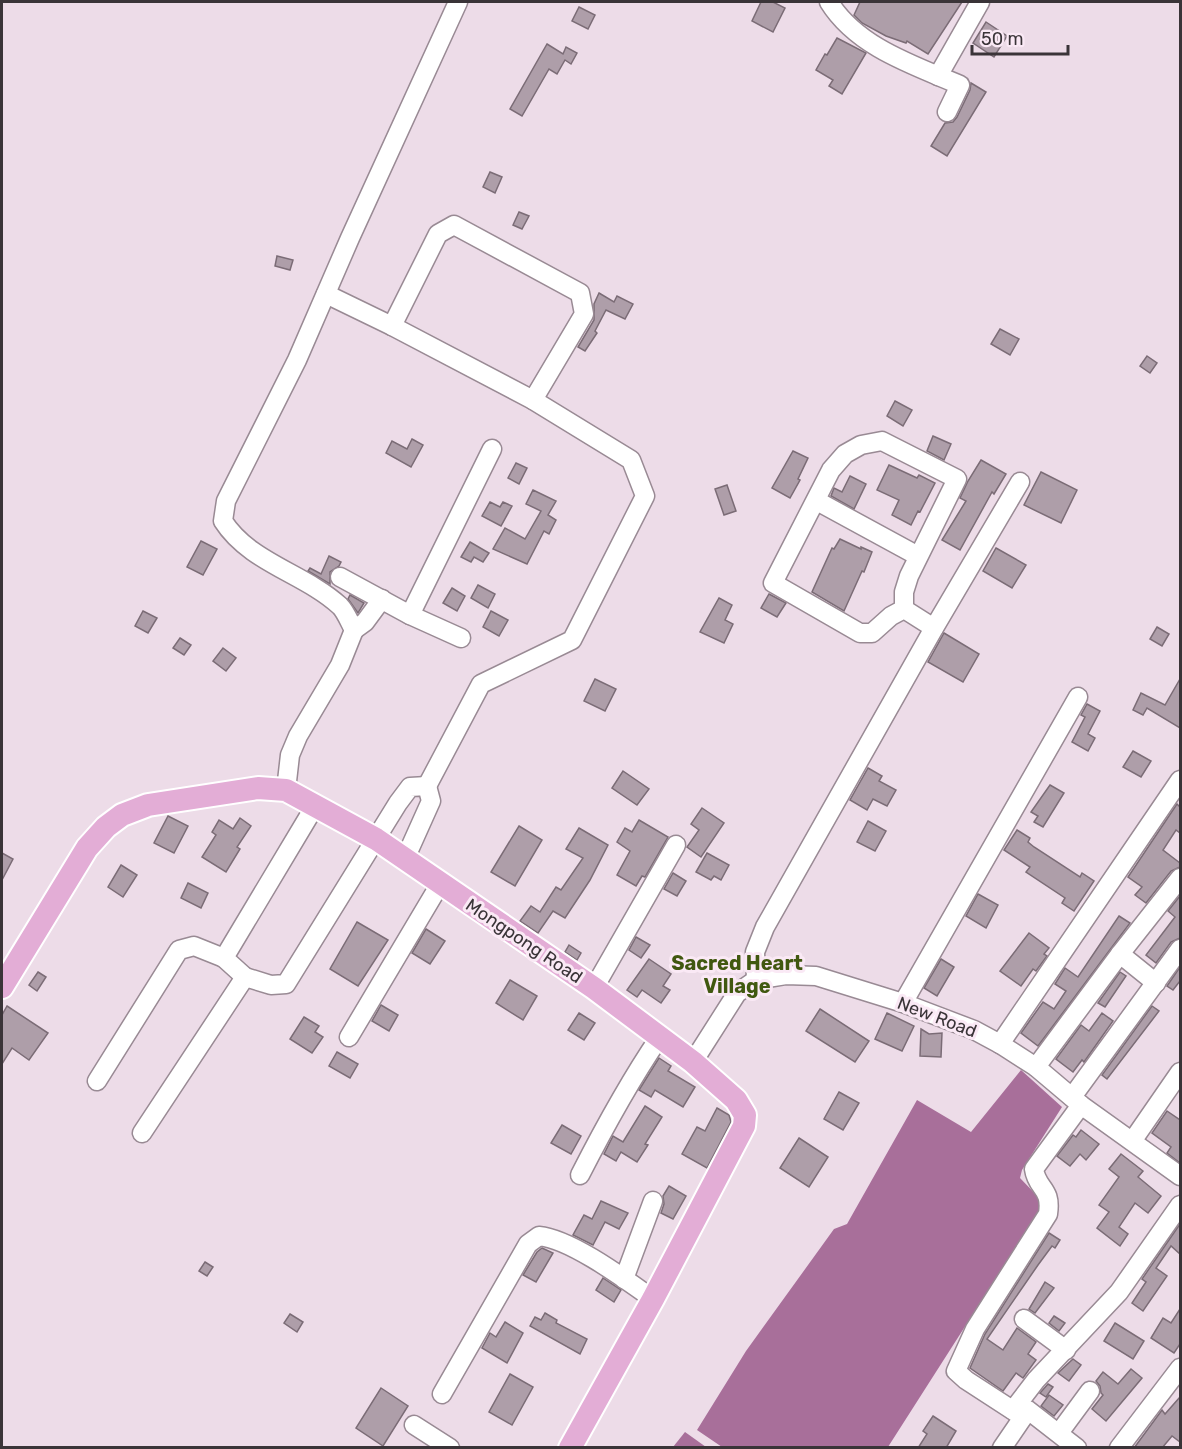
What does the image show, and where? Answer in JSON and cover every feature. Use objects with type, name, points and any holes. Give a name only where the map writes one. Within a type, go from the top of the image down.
[{"type":"main road","name":"Mongpong Road","points":[[2,987],[87,848],[106,827],[122,815],[148,805],[258,788],[286,790],[376,839],[594,988],[693,1062],[736,1100],[745,1115],[744,1125],[653,1299],[570,1448]]},
{"type":"street","points":[[354,630],[342,608],[308,583],[250,551],[231,534],[223,521],[226,501],[297,360],[458,2]]},
{"type":"street","points":[[829,2],[839,18],[867,42],[960,85],[947,112]]},
{"type":"street","points":[[938,76],[980,2]]},
{"type":"street","points":[[392,326],[438,234],[454,225],[580,293],[584,314],[533,400]]},
{"type":"street","points":[[326,294],[533,400],[631,460],[645,496],[572,640],[481,684],[427,786],[431,801],[405,859]]},
{"type":"street","points":[[882,441],[957,479],[909,576],[904,592],[904,609],[891,616],[872,633],[860,633],[773,584],[831,470],[845,454],[861,445],[882,441]]},
{"type":"street","points":[[410,615],[492,449]]},
{"type":"street","points":[[693,1062],[737,993],[756,980],[755,952],[765,927],[934,628],[1020,482]]},
{"type":"street","points":[[817,501],[918,556]]},
{"type":"street","points":[[340,577],[410,615],[461,638]]},
{"type":"street","points":[[286,790],[290,754],[298,736],[339,666],[354,630],[365,622],[382,599]]},
{"type":"street","points":[[904,609],[934,628]]},
{"type":"street","points":[[903,1003],[1078,697]]},
{"type":"street","points":[[1000,1044],[1180,780]]},
{"type":"street","points":[[97,1081],[180,950],[194,946],[224,958],[245,977],[271,985],[286,984],[398,803],[410,788],[427,786]]},
{"type":"street","points":[[224,958],[315,806]]},
{"type":"street","points":[[594,988],[676,845]]},
{"type":"street","points":[[1036,1066],[1180,878]]},
{"type":"street","points":[[349,1037],[440,884]]},
{"type":"street","points":[[1018,1414],[956,1371],[975,1329],[1048,1214],[1050,1202],[1048,1193],[1035,1176],[1034,1169],[1076,1101],[1180,949]]},
{"type":"street","points":[[1120,954],[1156,983]]},
{"type":"street","name":"New Road","points":[[756,980],[786,975],[816,976],[903,1003],[974,1030],[1036,1066],[1076,1101],[1180,1176]]},
{"type":"street","points":[[142,1133],[245,977]]},
{"type":"street","points":[[580,1175],[603,1129],[659,1038]]},
{"type":"street","points":[[1132,1140],[1180,1072]]},
{"type":"street","points":[[624,1279],[653,1201]]},
{"type":"street","points":[[1002,1448],[1036,1380],[1119,1292],[1180,1205]]},
{"type":"street","points":[[442,1394],[528,1244],[539,1236],[561,1240],[653,1299]]},
{"type":"street","points":[[1024,1319],[1066,1350]]},
{"type":"street","points":[[1119,1448],[1180,1368]]},
{"type":"street","points":[[1059,1432],[1090,1391]]},
{"type":"street","points":[[1018,1414],[1028,1410],[1077,1448]]},
{"type":"street","points":[[414,1425],[450,1448]]},
{"type":"shaded area","points":[[1021,1070],[1062,1107],[1022,1170],[1020,1178],[1044,1203],[888,1447],[722,1447],[697,1430],[746,1351],[834,1229],[847,1224],[917,1100],[971,1132]]},
{"type":"shaded area","points":[[685,1432],[706,1447],[673,1447]]},
{"type":"building","points":[[761,2],[773,2],[785,8],[773,32],[752,21]]},
{"type":"building","points":[[860,2],[962,2],[928,54],[907,41],[906,43],[886,36],[862,23],[854,15]]},
{"type":"building","points":[[579,7],[595,15],[588,29],[572,21]]},
{"type":"building","points":[[986,22],[1007,36],[994,57],[973,43]]},
{"type":"building","points":[[837,38],[866,53],[842,94],[829,86],[833,80],[816,70]]},
{"type":"building","points":[[547,44],[563,54],[566,47],[577,53],[571,64],[565,60],[557,74],[549,69],[522,116],[510,109]]},
{"type":"building","points":[[971,83],[986,92],[947,156],[931,146],[945,123],[953,122],[957,117]]},
{"type":"building","points":[[490,172],[502,177],[495,193],[483,187]]},
{"type":"building","points":[[519,212],[529,216],[522,229],[513,225]]},
{"type":"building","points":[[277,256],[293,260],[290,270],[275,266]]},
{"type":"building","points":[[599,293],[614,302],[617,296],[633,304],[625,319],[606,310],[595,331],[597,333],[585,351],[578,347],[594,320],[594,304]]},
{"type":"building","points":[[1000,329],[1019,339],[1010,355],[991,344]]},
{"type":"building","points":[[1147,356],[1157,363],[1150,373],[1140,366]]},
{"type":"building","points":[[895,401],[912,410],[903,426],[887,416]]},
{"type":"building","points":[[933,436],[951,444],[944,460],[927,451]]},
{"type":"building","points":[[412,439],[423,445],[411,467],[386,453],[392,441],[407,449]]},
{"type":"building","points":[[793,451],[808,458],[790,498],[772,488]]},
{"type":"building","points":[[981,460],[1006,474],[994,494],[992,492],[960,550],[942,540],[966,501],[960,498]]},
{"type":"building","points":[[516,463],[527,468],[519,484],[508,478]]},
{"type":"building","points":[[889,465],[917,478],[919,475],[935,483],[911,525],[892,515],[899,500],[877,490]]},
{"type":"building","points":[[1041,472],[1077,490],[1061,523],[1024,505]]},
{"type":"building","points":[[850,476],[866,484],[854,509],[831,496],[834,488],[842,492]]},
{"type":"building","points":[[727,485],[736,511],[724,515],[715,489]]},
{"type":"building","points":[[533,490],[556,501],[548,515],[556,520],[549,534],[544,531],[527,564],[493,549],[505,528],[525,539],[541,511],[526,504]]},
{"type":"building","points":[[490,502],[500,507],[503,502],[512,506],[501,526],[482,516]]},
{"type":"building","points":[[840,539],[872,552],[844,611],[812,592],[832,548],[834,549]]},
{"type":"building","points":[[201,541],[217,549],[203,575],[187,567]]},
{"type":"building","points":[[470,542],[489,553],[483,562],[474,557],[471,562],[461,557]]},
{"type":"building","points":[[996,548],[1026,565],[1012,588],[983,571]]},
{"type":"building","points":[[329,556],[341,562],[330,572],[330,584],[308,571],[310,568],[321,574]]},
{"type":"building","points":[[478,585],[495,594],[488,608],[471,598]]},
{"type":"building","points":[[452,588],[465,596],[457,611],[443,603]]},
{"type":"building","points":[[769,594],[786,603],[777,617],[761,608]]},
{"type":"building","points":[[350,595],[364,603],[358,613],[348,599]]},
{"type":"building","points":[[719,598],[732,605],[725,620],[733,624],[724,643],[700,632]]},
{"type":"building","points":[[143,611],[157,618],[148,633],[135,626]]},
{"type":"building","points":[[491,611],[508,620],[499,636],[483,627]]},
{"type":"building","points":[[1157,627],[1169,634],[1162,646],[1150,639]]},
{"type":"building","points":[[944,633],[979,654],[963,682],[928,662]]},
{"type":"building","points":[[180,638],[191,645],[184,655],[173,648]]},
{"type":"building","points":[[223,648],[236,658],[226,671],[213,661]]},
{"type":"building","points":[[595,679],[616,689],[605,711],[584,701]]},
{"type":"building","points":[[1180,679],[1180,728],[1147,708],[1143,715],[1133,710],[1141,693],[1165,705]]},
{"type":"building","points":[[1087,704],[1100,711],[1088,734],[1095,738],[1088,751],[1072,742],[1085,717],[1081,715]]},
{"type":"building","points":[[1133,751],[1151,761],[1141,777],[1123,767]]},
{"type":"building","points":[[868,768],[882,776],[879,781],[896,790],[887,806],[873,799],[867,810],[850,800]]},
{"type":"building","points":[[623,771],[649,789],[637,805],[612,788]]},
{"type":"building","points":[[1050,785],[1064,793],[1043,827],[1034,822],[1038,816],[1031,812]]},
{"type":"building","points":[[1177,804],[1180,807],[1180,833],[1176,830],[1163,850],[1180,863],[1180,867],[1171,871],[1146,903],[1135,895],[1142,887],[1128,877]]},
{"type":"building","points":[[702,808],[724,823],[701,857],[687,847],[699,830],[691,824]]},
{"type":"building","points":[[168,816],[188,826],[174,853],[154,843]]},
{"type":"building","points":[[240,818],[251,826],[237,847],[240,849],[226,872],[202,857],[216,835],[212,832],[219,820],[233,829]]},
{"type":"building","points":[[639,820],[668,837],[645,877],[642,876],[636,886],[617,875],[630,851],[617,842],[625,828],[632,832]]},
{"type":"building","points":[[868,821],[886,831],[875,851],[857,842]]},
{"type":"building","points":[[519,826],[542,840],[515,886],[491,872]]},
{"type":"building","points":[[579,828],[608,845],[590,880],[565,918],[553,911],[538,933],[520,921],[531,906],[540,912],[556,887],[561,890],[583,858],[566,849]]},
{"type":"building","points":[[1017,830],[1030,838],[1028,842],[1034,847],[1080,877],[1082,873],[1094,881],[1074,911],[1062,903],[1065,898],[1026,872],[1030,867],[1004,850]]},
{"type":"building","points":[[2,853],[13,859],[2,880]]},
{"type":"building","points":[[707,853],[729,865],[721,880],[714,876],[711,880],[696,872]]},
{"type":"building","points":[[121,865],[137,875],[123,897],[108,887]]},
{"type":"building","points":[[673,873],[686,881],[677,896],[664,889]]},
{"type":"building","points":[[188,883],[208,893],[201,908],[181,898]]},
{"type":"building","points":[[978,894],[998,905],[986,928],[966,916]]},
{"type":"building","points":[[1180,896],[1180,938],[1171,942],[1156,963],[1146,955],[1175,917],[1168,911]]},
{"type":"building","points":[[1119,916],[1130,923],[1038,1046],[1021,1033],[1043,1002],[1054,1009],[1066,991],[1055,984],[1065,968],[1078,977]]},
{"type":"building","points":[[357,922],[388,940],[358,986],[330,969]]},
{"type":"building","points":[[426,929],[445,941],[430,964],[412,953]]},
{"type":"building","points":[[1029,933],[1049,948],[1044,954],[1047,956],[1036,971],[1033,969],[1021,986],[1000,971]]},
{"type":"building","points":[[636,937],[650,945],[641,958],[629,950]]},
{"type":"building","points":[[569,945],[581,953],[577,960],[565,952]]},
{"type":"building","points":[[649,959],[671,974],[663,986],[670,990],[661,1003],[642,990],[637,997],[627,990]]},
{"type":"building","points":[[941,959],[954,967],[937,996],[924,988]]},
{"type":"building","points":[[1180,967],[1180,981],[1173,990],[1167,986]]},
{"type":"building","points":[[38,972],[46,977],[37,991],[29,985]]},
{"type":"building","points":[[1120,972],[1126,976],[1105,1007],[1098,1003]]},
{"type":"building","points":[[510,980],[537,996],[523,1020],[496,1003]]},
{"type":"building","points":[[381,1005],[398,1015],[389,1031],[372,1021]]},
{"type":"building","points":[[7,1006],[48,1033],[29,1060],[12,1048],[2,1064],[2,1015]]},
{"type":"building","points":[[1152,1006],[1159,1011],[1107,1079],[1102,1075]]},
{"type":"building","points":[[820,1009],[869,1041],[855,1062],[806,1031]]},
{"type":"building","points":[[579,1013],[595,1023],[584,1040],[568,1030]]},
{"type":"building","points":[[887,1013],[914,1026],[902,1051],[875,1039]]},
{"type":"building","points":[[1102,1013],[1113,1021],[1084,1062],[1082,1060],[1073,1072],[1056,1059],[1081,1025],[1089,1031]]},
{"type":"building","points":[[304,1017],[319,1026],[315,1032],[323,1037],[312,1053],[290,1039]]},
{"type":"building","points":[[921,1029],[929,1034],[942,1033],[941,1057],[920,1056]]},
{"type":"building","points":[[337,1052],[358,1064],[350,1078],[329,1066]]},
{"type":"building","points":[[659,1058],[671,1066],[668,1071],[695,1087],[683,1107],[655,1090],[651,1097],[639,1090]]},
{"type":"building","points":[[839,1092],[859,1103],[843,1130],[824,1119]]},
{"type":"building","points":[[645,1106],[662,1117],[637,1162],[621,1152],[616,1161],[604,1154],[613,1136],[623,1142]]},
{"type":"building","points":[[717,1108],[729,1115],[731,1122],[707,1168],[682,1154],[697,1127],[705,1131]]},
{"type":"building","points":[[1167,1111],[1180,1120],[1180,1163],[1167,1153],[1171,1147],[1152,1133]]},
{"type":"building","points":[[562,1125],[581,1136],[571,1154],[551,1143]]},
{"type":"building","points":[[1081,1130],[1099,1144],[1086,1160],[1080,1154],[1070,1166],[1057,1156],[1073,1135],[1076,1137]]},
{"type":"building","points":[[799,1138],[828,1157],[809,1187],[780,1168]]},
{"type":"building","points":[[1121,1154],[1143,1171],[1138,1177],[1161,1196],[1148,1213],[1135,1203],[1119,1227],[1128,1234],[1120,1246],[1097,1228],[1109,1212],[1099,1205],[1119,1177],[1109,1169]]},
{"type":"building","points":[[669,1186],[686,1196],[673,1219],[661,1213],[664,1204],[663,1196]]},
{"type":"building","points":[[601,1201],[628,1213],[619,1229],[605,1222],[593,1245],[573,1235],[584,1215],[592,1219]]},
{"type":"building","points":[[1180,1224],[1180,1254],[1171,1246],[1156,1268],[1167,1276],[1143,1311],[1132,1303],[1146,1282],[1142,1279]]},
{"type":"building","points":[[1049,1233],[1060,1240],[1055,1248],[1052,1246],[987,1339],[1003,1350],[1017,1328],[1036,1342],[1028,1354],[1036,1360],[1023,1378],[1016,1373],[1003,1391],[970,1368],[985,1334]]},
{"type":"building","points":[[542,1248],[553,1253],[536,1282],[523,1275]]},
{"type":"building","points":[[205,1262],[213,1267],[207,1276],[199,1271]]},
{"type":"building","points":[[603,1278],[621,1290],[614,1302],[596,1290]]},
{"type":"building","points":[[1045,1282],[1054,1288],[1035,1313],[1029,1309]]},
{"type":"building","points":[[1180,1309],[1180,1344],[1174,1353],[1151,1338],[1163,1318],[1171,1323]]},
{"type":"building","points":[[545,1313],[557,1320],[556,1323],[587,1339],[580,1354],[530,1326],[535,1317],[541,1320]]},
{"type":"building","points":[[290,1314],[303,1322],[297,1332],[284,1323]]},
{"type":"building","points":[[1054,1316],[1065,1323],[1059,1331],[1049,1323]]},
{"type":"building","points":[[505,1322],[523,1333],[507,1363],[482,1348],[490,1333],[496,1337]]},
{"type":"building","points":[[1115,1323],[1144,1341],[1133,1359],[1104,1341]]},
{"type":"building","points":[[1073,1359],[1081,1365],[1069,1381],[1058,1373]]},
{"type":"building","points":[[1131,1369],[1142,1378],[1106,1421],[1092,1409],[1103,1395],[1096,1381],[1103,1372],[1118,1384]]},
{"type":"building","points":[[510,1374],[533,1387],[512,1425],[489,1412]]},
{"type":"building","points":[[1048,1384],[1053,1387],[1046,1397],[1040,1393]]},
{"type":"building","points":[[381,1388],[408,1406],[383,1446],[356,1428]]},
{"type":"building","points":[[1049,1395],[1063,1405],[1054,1416],[1041,1406]]},
{"type":"building","points":[[1180,1397],[1180,1442],[1172,1436],[1162,1448],[1134,1448],[1162,1410],[1165,1414]]},
{"type":"building","points":[[933,1416],[956,1431],[946,1448],[918,1448],[927,1434],[923,1431]]},
{"type":"district","name":"Sacred Heart Village","points":[[737,974]]}]
